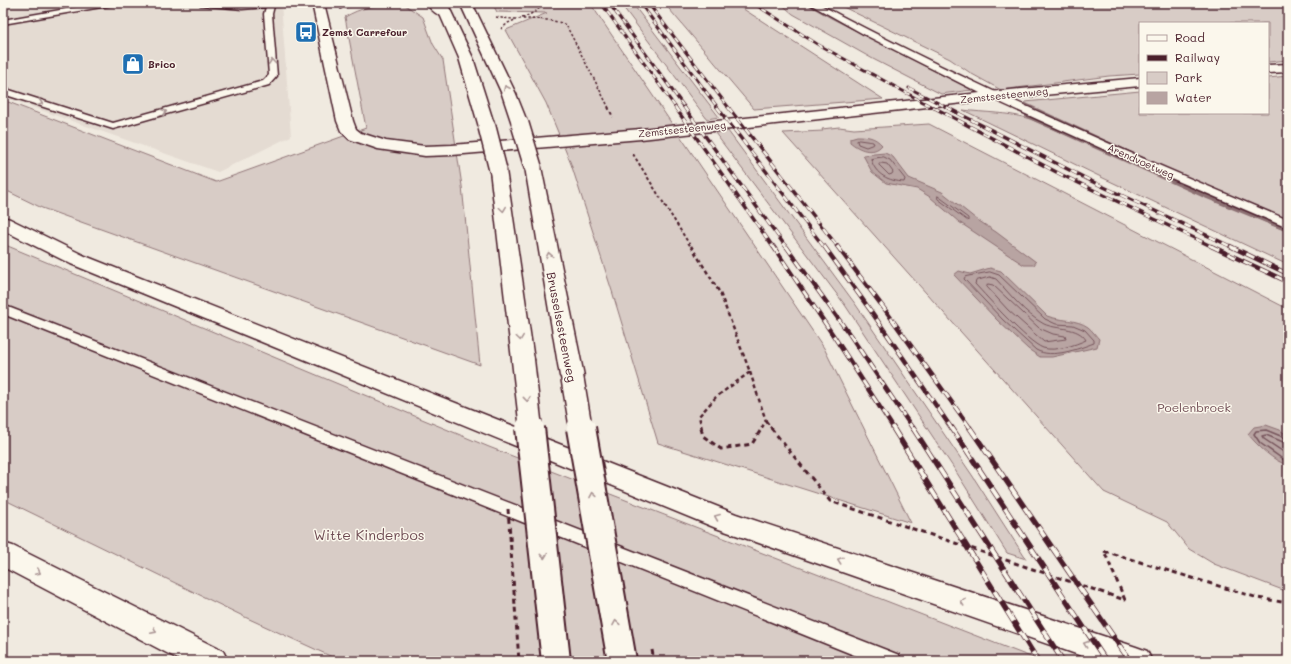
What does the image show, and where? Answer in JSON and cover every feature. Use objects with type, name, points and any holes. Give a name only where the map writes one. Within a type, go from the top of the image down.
[{"type":"main road","points":[[432,3],[442,8],[466,58],[487,127],[498,170],[523,360],[556,661]]},
{"type":"main road","name":"Brusselsesteenweg","points":[[466,3],[509,94],[533,167],[572,376],[622,661]]},
{"type":"main road","name":"Zemstsesteenweg","points":[[319,7],[345,121],[349,131],[364,140],[384,146],[403,149],[438,151],[622,136],[994,96],[1139,82]]},
{"type":"main road","points":[[1269,69],[1288,68]]},
{"type":"main road","points":[[3,223],[78,260],[726,521],[1136,661]]},
{"type":"main road","points":[[3,554],[212,661]]},
{"type":"lane","points":[[3,22],[113,3]]},
{"type":"lane","points":[[200,3],[242,8],[286,3]]},
{"type":"lane","name":"Arendvoetweg","points":[[812,3],[865,32],[994,96],[1193,184],[1288,224]]},
{"type":"lane","points":[[3,91],[113,126],[266,83],[273,76],[268,14],[271,4]]},
{"type":"lane","points":[[3,309],[892,661]]},
{"type":"path","points":[[340,9],[364,3]]},
{"type":"path","points":[[498,33],[508,23],[535,12],[545,3]]},
{"type":"path","points":[[494,17],[503,19],[543,18],[562,22],[566,25],[592,73],[622,136],[720,294],[750,372],[766,421],[830,501],[1125,600],[1104,551],[1258,598],[1288,603]]},
{"type":"path","points":[[750,372],[716,397],[699,416],[703,436],[722,448],[752,444],[766,421]]},
{"type":"shaded area","points":[[3,3],[281,3],[291,136],[218,172],[3,97]]},
{"type":"green space","points":[[492,3],[590,3],[824,348],[911,523],[658,443],[612,291],[571,164],[546,103],[506,30],[547,13],[497,12]]},
{"type":"green space","points":[[620,3],[632,3],[719,117],[707,119]]},
{"type":"green space","points":[[664,3],[734,3],[883,99],[754,109]]},
{"type":"green space","points":[[780,3],[805,3],[831,18],[972,90],[941,94],[873,59],[793,14]]},
{"type":"green space","points":[[835,3],[1288,3],[1288,60],[1269,62],[1269,22],[1139,22],[1139,74],[1109,76],[1001,90],[972,74],[950,59]]},
{"type":"green space","points":[[380,5],[405,5],[423,17],[433,44],[443,60],[462,186],[480,365],[42,208],[3,189],[3,100],[216,182],[366,128],[345,17],[356,11]]},
{"type":"green space","points":[[1288,76],[1288,221],[1226,195],[1024,104],[1025,102],[1139,91],[1139,114],[1269,114],[1269,78]]},
{"type":"green space","points":[[963,110],[1005,114],[1030,119],[1288,232],[1288,265],[1101,177]]},
{"type":"green space","name":"Poelenbroek","points":[[929,124],[1288,309],[1288,592],[1214,564],[1189,549],[1167,522],[1104,492],[783,133],[823,131],[822,129],[839,127],[854,129]]},
{"type":"green space","points":[[728,131],[856,305],[972,475],[1026,559],[1007,553],[955,470],[845,305],[715,133]]},
{"type":"green space","name":"Witte Kinderbos","points":[[3,244],[489,447],[1041,661],[341,661],[247,618],[3,499]]},
{"type":"water","points":[[865,136],[877,140],[882,145],[870,151],[861,149],[850,142],[850,138]]},
{"type":"water","points":[[885,153],[893,157],[909,178],[942,192],[976,219],[1036,262],[1034,265],[1024,265],[1007,254],[959,222],[930,197],[917,189],[886,183],[872,172],[863,155]]},
{"type":"water","points":[[990,268],[1001,271],[1047,316],[1084,324],[1099,339],[1097,347],[1052,357],[1040,357],[1028,349],[997,320],[954,275],[959,271],[970,274]]},
{"type":"water","points":[[1266,425],[1280,430],[1288,436],[1288,465],[1272,457],[1248,434],[1254,427]]},
{"type":"waterway","points":[[1024,104],[1148,161]]},
{"type":"waterway","points":[[1027,116],[1288,230]]},
{"type":"railway","points":[[601,3],[676,108]]},
{"type":"railway","points":[[609,3],[685,108]]},
{"type":"railway","points":[[640,3],[718,108]]},
{"type":"railway","points":[[648,3],[729,108]]},
{"type":"railway","points":[[753,3],[817,44],[934,108]]},
{"type":"railway","points":[[909,88],[948,108]]},
{"type":"railway","points":[[675,107],[773,247]]},
{"type":"railway","points":[[684,107],[786,247]]},
{"type":"railway","points":[[717,107],[824,247]]},
{"type":"railway","points":[[728,107],[838,247]]},
{"type":"railway","points":[[933,107],[1062,175],[1213,247]]},
{"type":"railway","points":[[946,107],[1091,181],[1232,247]]},
{"type":"railway","points":[[773,246],[894,429]]},
{"type":"railway","points":[[786,246],[850,335],[913,429]]},
{"type":"railway","points":[[824,246],[952,429]]},
{"type":"railway","points":[[837,246],[971,429]]},
{"type":"railway","points":[[1211,246],[1288,282]]},
{"type":"railway","points":[[1230,246],[1288,274]]},
{"type":"railway","points":[[893,428],[1038,661]]},
{"type":"railway","points":[[913,428],[1063,661]]},
{"type":"railway","points":[[952,428],[1106,661]]},
{"type":"railway","points":[[970,428],[1130,661]]},
{"type":"place","name":"Zemst Carrefour","points":[[306,32]]},
{"type":"place","name":"Brico","points":[[133,64]]}]
